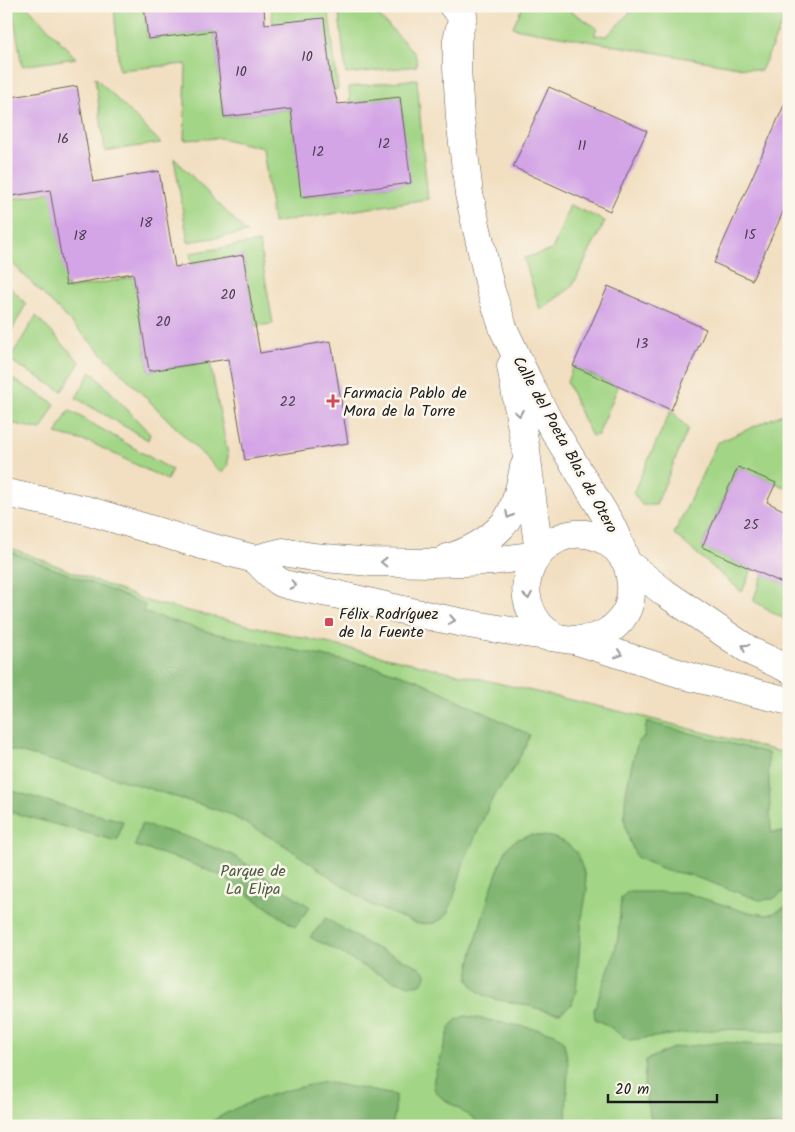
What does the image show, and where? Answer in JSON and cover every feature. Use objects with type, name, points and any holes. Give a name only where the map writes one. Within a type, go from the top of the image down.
[{"type":"street","name":"Calle del Poeta Blas de Otero","points":[[461,10],[457,67],[460,118],[469,194],[491,291],[504,330],[549,422],[610,523],[619,540],[631,575],[632,592],[628,608],[619,622],[606,633],[590,639],[563,638]]},
{"type":"street","name":"Calle del Poeta Blas de Otero","points":[[504,330],[526,451],[538,554]]},
{"type":"street","name":"Calle del Poeta Blas de Otero","points":[[433,563],[469,551],[503,526],[511,511],[522,476],[526,451]]},
{"type":"street","points":[[6,493],[86,510],[254,559],[280,583],[506,631],[563,638]]},
{"type":"street","name":"Calle del Poeta Blas de Otero","points":[[789,669],[752,652],[665,593],[625,561],[614,547],[601,539],[586,534],[570,534],[553,540],[538,554],[527,577],[526,593],[531,609],[540,625],[563,638],[691,677],[789,701]]},
{"type":"street","points":[[254,559],[283,552],[313,557],[371,562],[433,563],[493,561],[538,554]]},
{"type":"green space","points":[[12,6],[27,6],[76,58],[22,66]]},
{"type":"green space","points":[[114,6],[144,6],[148,39],[214,31],[224,117],[291,109],[302,197],[410,183],[400,97],[350,103],[349,87],[417,79],[428,199],[273,223],[263,148],[220,138],[184,140],[186,64],[119,70]]},
{"type":"green space","points":[[328,6],[338,89],[332,90],[273,24],[271,8]]},
{"type":"green space","points":[[338,6],[369,6],[412,50],[416,57],[417,66],[346,74]]},
{"type":"green space","points":[[523,6],[563,6],[597,28],[594,35],[607,36],[636,6],[789,6],[789,8],[761,71],[514,28],[513,26]]},
{"type":"green space","points":[[95,77],[161,143],[105,151]]},
{"type":"green space","points":[[174,158],[247,233],[188,242]]},
{"type":"green space","points":[[51,192],[68,289],[134,277],[149,371],[210,362],[228,455],[228,465],[223,472],[219,471],[6,257],[6,200]]},
{"type":"green space","points":[[570,205],[605,221],[572,287],[540,310],[524,258],[552,250]]},
{"type":"green space","points":[[259,242],[273,324],[255,326],[243,255],[192,264],[190,253]]},
{"type":"green space","points":[[6,283],[26,304],[6,341]]},
{"type":"green space","points":[[36,316],[80,362],[62,391],[9,360]]},
{"type":"green space","points":[[573,366],[618,387],[598,435],[592,436],[567,382]]},
{"type":"green space","points":[[91,371],[150,434],[148,440],[76,398]]},
{"type":"green space","points":[[6,375],[55,404],[41,430],[6,422]]},
{"type":"green space","points":[[69,410],[172,470],[167,480],[92,443],[56,434]]},
{"type":"green space","points":[[671,410],[688,429],[656,505],[642,505],[633,493]]},
{"type":"green space","points":[[789,411],[789,489],[738,467],[702,547],[752,569],[742,592],[674,534],[717,443]]},
{"type":"green space","name":"Parque de La Elipa","points":[[6,546],[150,602],[648,718],[789,754],[789,1126],[6,1126]]},
{"type":"green space","points":[[6,550],[145,604],[143,612],[213,633],[384,669],[420,681],[530,735],[510,774],[493,797],[464,862],[452,903],[446,916],[435,923],[418,924],[371,905],[284,845],[227,813],[93,771],[6,749]]},
{"type":"green space","points":[[763,574],[789,586],[789,622],[754,601]]},
{"type":"green space","points":[[647,722],[768,753],[771,832],[789,832],[789,888],[773,899],[759,900],[690,875],[669,871],[637,858],[627,833],[625,807],[635,751],[638,741],[644,737]]},
{"type":"green space","points":[[6,789],[123,821],[117,841],[6,811]]},
{"type":"green space","points":[[141,824],[185,836],[233,855],[310,907],[295,927],[222,876],[182,860],[135,846]]},
{"type":"green space","points":[[531,835],[552,837],[566,843],[577,853],[585,875],[587,889],[582,918],[576,991],[572,1004],[560,1013],[494,999],[479,992],[469,979],[477,936],[504,856],[508,847],[513,842]]},
{"type":"green space","points":[[627,892],[683,892],[743,911],[766,915],[789,905],[789,1031],[721,1029],[629,1040],[595,1019],[594,1010],[618,938],[621,898]]},
{"type":"green space","points":[[326,918],[369,945],[418,966],[426,973],[423,982],[413,985],[400,983],[369,969],[310,937]]},
{"type":"green space","points":[[466,1016],[541,1030],[561,1038],[564,1043],[568,1063],[566,1126],[484,1126],[435,1091],[434,1078],[450,1028],[456,1020]]},
{"type":"green space","points":[[723,1042],[758,1045],[789,1044],[789,1126],[652,1126],[644,1083],[646,1060],[673,1048]]},
{"type":"green space","points":[[325,1082],[395,1095],[395,1112],[392,1126],[205,1126],[248,1103]]},
{"type":"building","points":[[144,6],[264,6],[265,24],[324,18],[331,80],[338,104],[400,97],[411,183],[301,197],[291,109],[224,117],[214,31],[148,39]]},
{"type":"building","points":[[77,86],[93,182],[159,171],[175,267],[243,255],[260,353],[331,341],[348,443],[245,460],[228,359],[149,371],[133,273],[66,285],[50,190],[6,197],[6,98]]},
{"type":"building","points":[[549,87],[647,131],[610,211],[513,167]]},
{"type":"building","points":[[789,94],[789,199],[752,280],[714,263]]},
{"type":"building","points":[[608,286],[706,329],[671,410],[573,366]]},
{"type":"building","points":[[738,467],[776,483],[767,502],[789,513],[789,586],[702,547]]},
{"type":"place","name":"Farmacia Pablo de Mora de la Torre","points":[[333,401]]},
{"type":"place","name":"Félix Rodríguez de la Fuente","points":[[329,622]]}]
